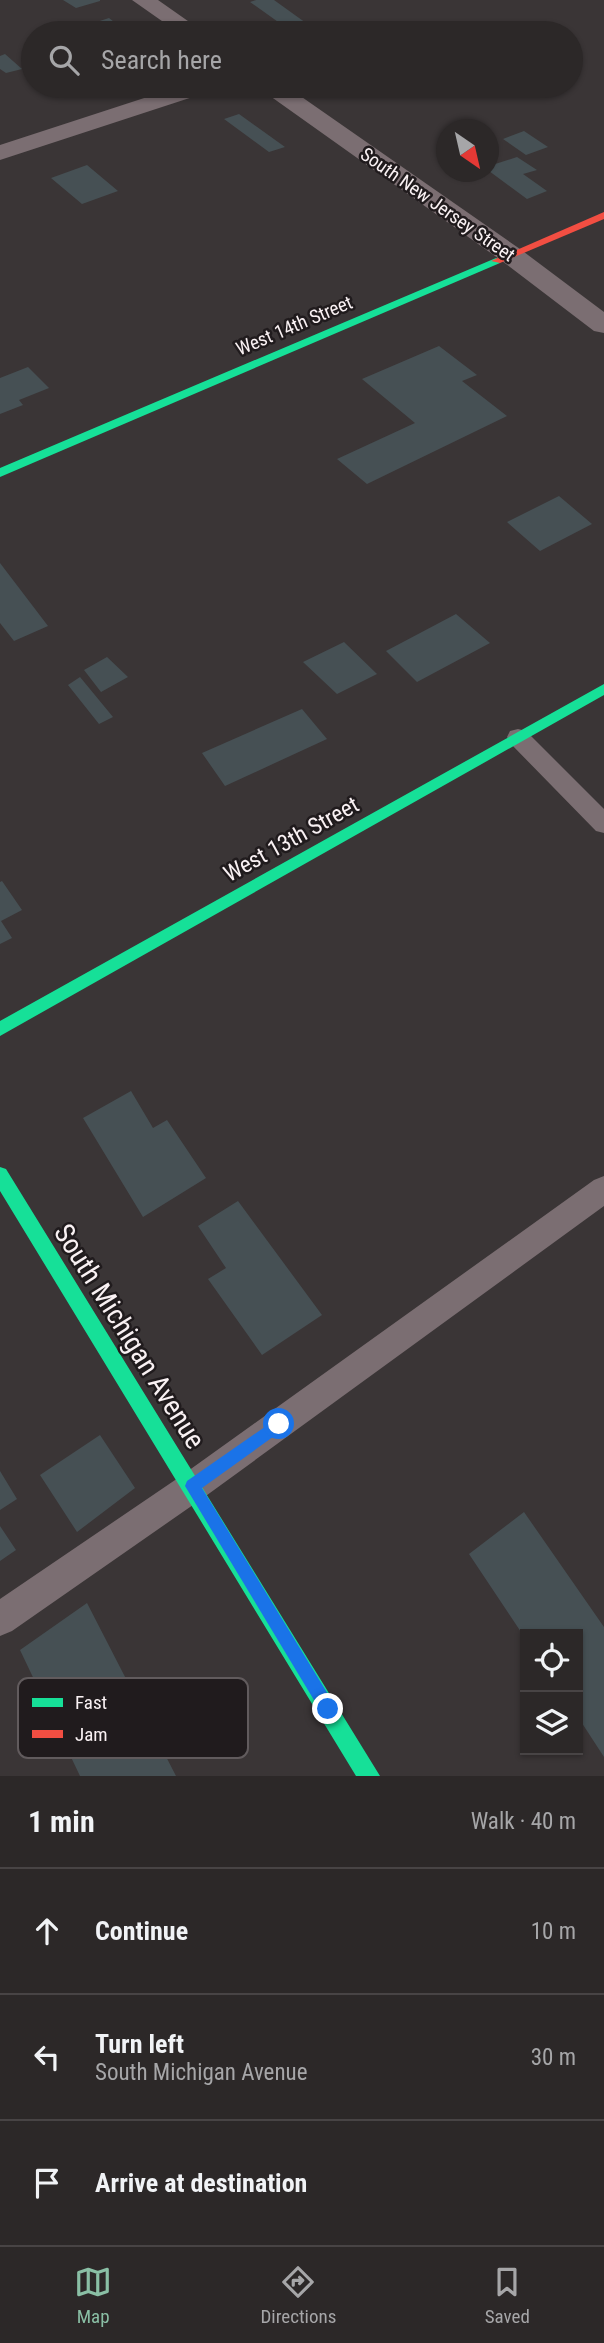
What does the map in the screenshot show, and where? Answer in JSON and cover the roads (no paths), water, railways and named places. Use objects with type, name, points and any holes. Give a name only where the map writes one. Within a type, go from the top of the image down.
[{"type":"street","points":[[143,0],[175,21]]},
{"type":"street","points":[[0,153],[167,98]]},
{"type":"street","name":"South New Jersey Street","points":[[288,98],[511,255],[604,325]]},
{"type":"street","name":"West 14th Street","points":[[0,473],[604,215]]},
{"type":"street","name":"West 13th Street","points":[[0,1029],[604,689]]},
{"type":"street","name":"South Michigan Avenue","points":[[0,1175],[369,1776]]},
{"type":"lane","points":[[519,737],[604,824]]},
{"type":"lane","points":[[0,1619],[192,1486],[604,1189]]}]
